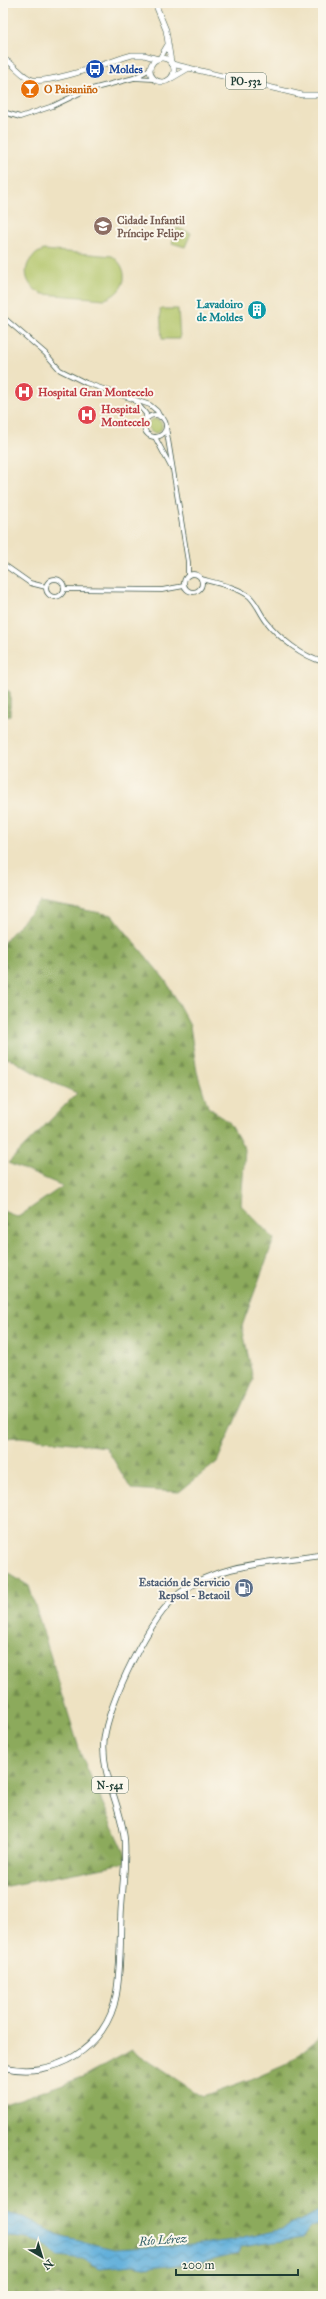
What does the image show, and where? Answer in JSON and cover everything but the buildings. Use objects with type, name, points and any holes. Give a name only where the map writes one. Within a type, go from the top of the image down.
[{"type":"highway","name":"N-541","points":[[3,2067],[37,2069],[54,2066],[74,2057],[99,2034],[107,2023],[114,2006],[118,1976],[124,1836],[107,1777],[104,1741],[110,1714],[141,1643],[155,1620],[179,1593],[195,1583],[224,1572],[258,1564],[323,1555]]},
{"type":"main road","points":[[155,3],[164,22],[167,44],[174,72],[170,80]]},
{"type":"main road","points":[[150,68],[159,58],[167,44]]},
{"type":"main road","points":[[3,60],[10,62],[31,79],[45,80],[132,55],[144,55],[159,58],[172,63]]},
{"type":"main road","points":[[144,55],[153,79],[163,82],[170,80],[180,72],[190,68]]},
{"type":"main road","name":"PO-532","points":[[172,63],[302,95],[323,95]]},
{"type":"street","points":[[3,112],[20,117],[53,106],[84,91],[134,78],[150,68]]},
{"type":"street","points":[[134,78],[153,79]]},
{"type":"street","points":[[3,317],[42,350],[65,373],[86,383],[150,405],[157,410],[160,417],[165,421],[173,462],[171,467]]},
{"type":"street","points":[[136,401],[146,414],[146,432],[155,437],[171,467],[188,562],[188,575],[184,580],[184,586],[193,592],[198,590],[201,581]]},
{"type":"street","points":[[145,422],[153,416],[160,417]]},
{"type":"street","points":[[155,437],[162,434],[166,427]]},
{"type":"street","points":[[188,562],[201,581],[209,581],[249,597],[266,621],[278,633],[305,655],[323,662]]},
{"type":"street","points":[[3,564],[23,579],[46,587]]},
{"type":"street","points":[[188,575],[195,574]]},
{"type":"street","points":[[54,579],[62,583],[64,588],[60,596],[54,597],[47,593],[46,587],[48,582],[54,579]]},
{"type":"street","points":[[64,588],[162,590],[184,586]]},
{"type":"green space","points":[[177,228],[191,233],[185,247],[172,243]]},
{"type":"green space","points":[[44,250],[112,256],[118,261],[124,273],[122,286],[112,296],[105,299],[43,294],[35,290],[30,284],[26,272],[31,259],[36,254]]},
{"type":"green space","points":[[160,309],[178,309],[180,339],[162,339]]},
{"type":"green space","points":[[152,419],[158,419],[162,423],[162,429],[158,433],[152,433],[148,429],[148,423]]},
{"type":"green space","points":[[3,688],[10,692],[10,716],[3,717]]},
{"type":"green space","points":[[40,902],[112,915],[166,981],[190,1026],[197,1072],[208,1107],[229,1122],[245,1149],[241,1205],[274,1239],[242,1326],[253,1379],[217,1462],[179,1492],[131,1489],[106,1447],[20,1437],[3,1438],[3,1211],[18,1217],[63,1186],[8,1163],[77,1093],[45,1079],[9,1058],[3,1061],[3,943]]},
{"type":"green space","points":[[3,1570],[29,1586],[81,1755],[129,1862],[3,1887]]},
{"type":"green space","points":[[323,2035],[323,2296],[3,2296],[3,2105],[83,2077],[132,2050],[203,2097],[248,2081],[285,2065]]},
{"type":"water","points":[[323,2209],[323,2225],[310,2226],[302,2238],[240,2247],[238,2254],[204,2262],[149,2268],[133,2265],[100,2268],[83,2259],[59,2256],[47,2246],[33,2240],[3,2237],[3,2212],[26,2218],[62,2237],[114,2249],[192,2245],[234,2240],[283,2229]]},
{"type":"place","name":"Moldes","points":[[95,69]]},
{"type":"place","name":"O Paisaniño","points":[[30,89]]},
{"type":"place","name":"Cidade Infantil Príncipe Felipe","points":[[103,226]]},
{"type":"place","name":"Lavadoiro de Moldes","points":[[257,310]]},
{"type":"place","name":"Hospital Gran Montecelo","points":[[24,392]]},
{"type":"place","name":"Hospital Montecelo","points":[[87,415]]},
{"type":"place","name":"Estación de Servicio Repsol - Betaoil","points":[[244,1588]]},
{"type":"water label","name":"Río Lérez","points":[[163,2240]]}]
